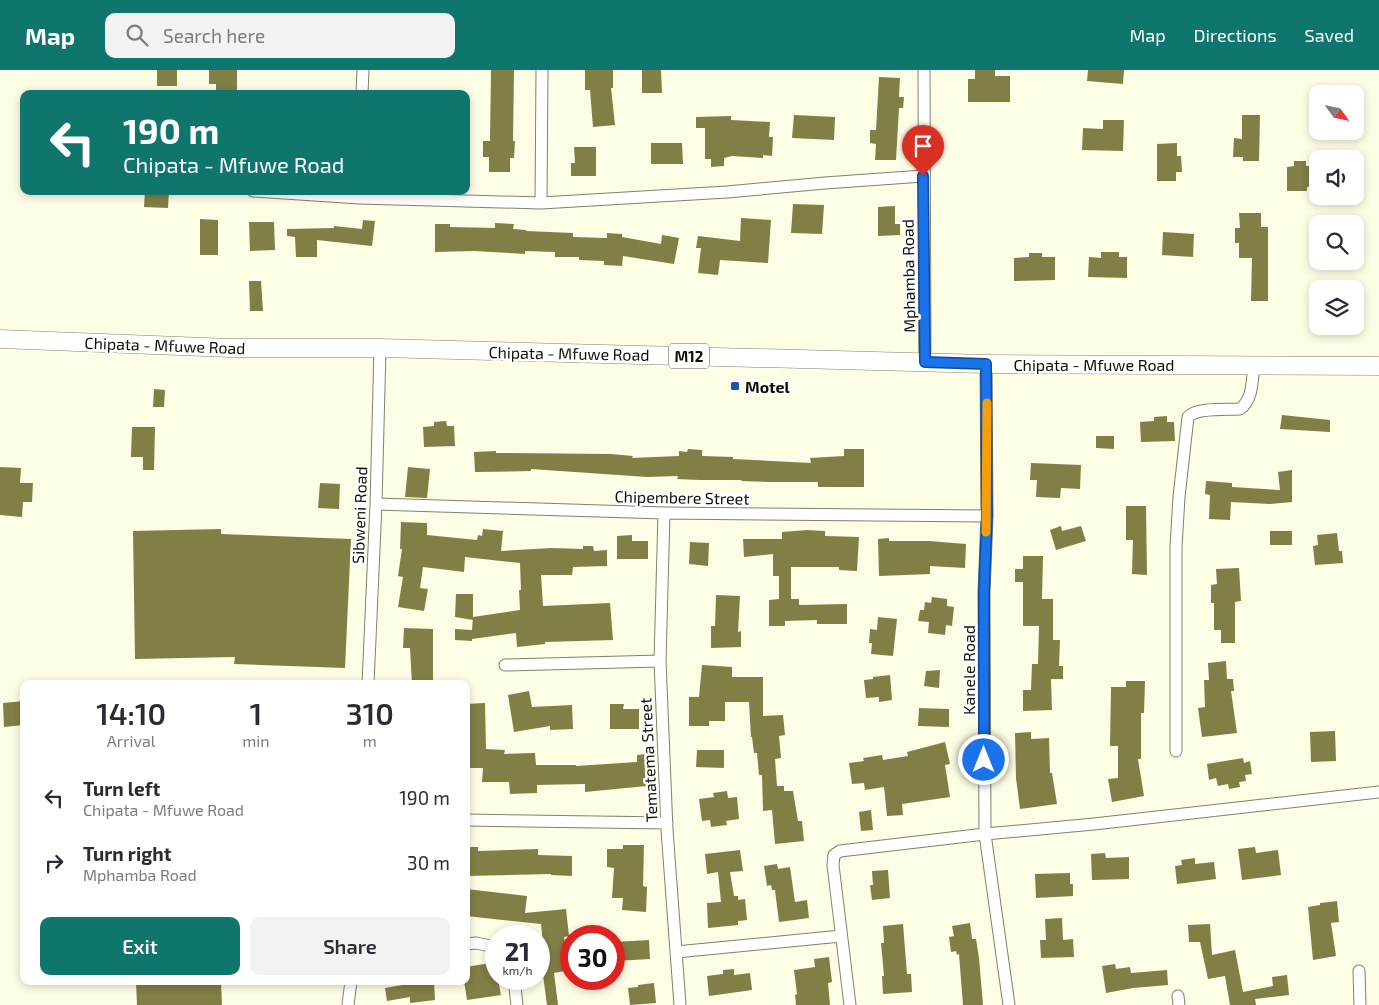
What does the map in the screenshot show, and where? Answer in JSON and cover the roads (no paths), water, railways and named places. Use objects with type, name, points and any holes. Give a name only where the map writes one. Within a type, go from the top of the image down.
[{"type":"main road","name":"Chipata - Mfuwe Road","points":[[0,339],[230,348],[380,348],[986,364],[1379,366]]},
{"type":"street","points":[[362,90],[363,70]]},
{"type":"street","points":[[541,204],[542,70]]},
{"type":"street","name":"Mphamba Road","points":[[924,70],[925,362]]},
{"type":"street","points":[[359,195],[541,204],[727,192],[923,176]]},
{"type":"street","name":"Sibweni Road","points":[[368,680],[376,504],[380,348]]},
{"type":"street","name":"Kanele Road","points":[[986,364],[987,516],[984,592],[985,834],[1008,1005]]},
{"type":"street","points":[[1176,751],[1176,547],[1179,497],[1188,417],[1191,413],[1199,411],[1240,409],[1245,406],[1249,400],[1254,365]]},
{"type":"street","name":"Chipembere Street","points":[[376,504],[664,514],[987,516]]},
{"type":"street","name":"Tematema Street","points":[[664,514],[660,661],[667,823],[680,1005]]},
{"type":"street","points":[[505,664],[660,661]]},
{"type":"street","points":[[850,1005],[833,865],[834,855],[840,851],[1379,792]]},
{"type":"street","points":[[470,820],[667,823]]},
{"type":"street","points":[[676,952],[841,936]]},
{"type":"street","points":[[470,944],[485,945]]},
{"type":"street","points":[[1359,971],[1360,1005]]},
{"type":"street","points":[[348,1005],[350,985]]},
{"type":"street","points":[[515,990],[517,1005]]},
{"type":"place","name":"Motel","points":[[735,386]]}]
